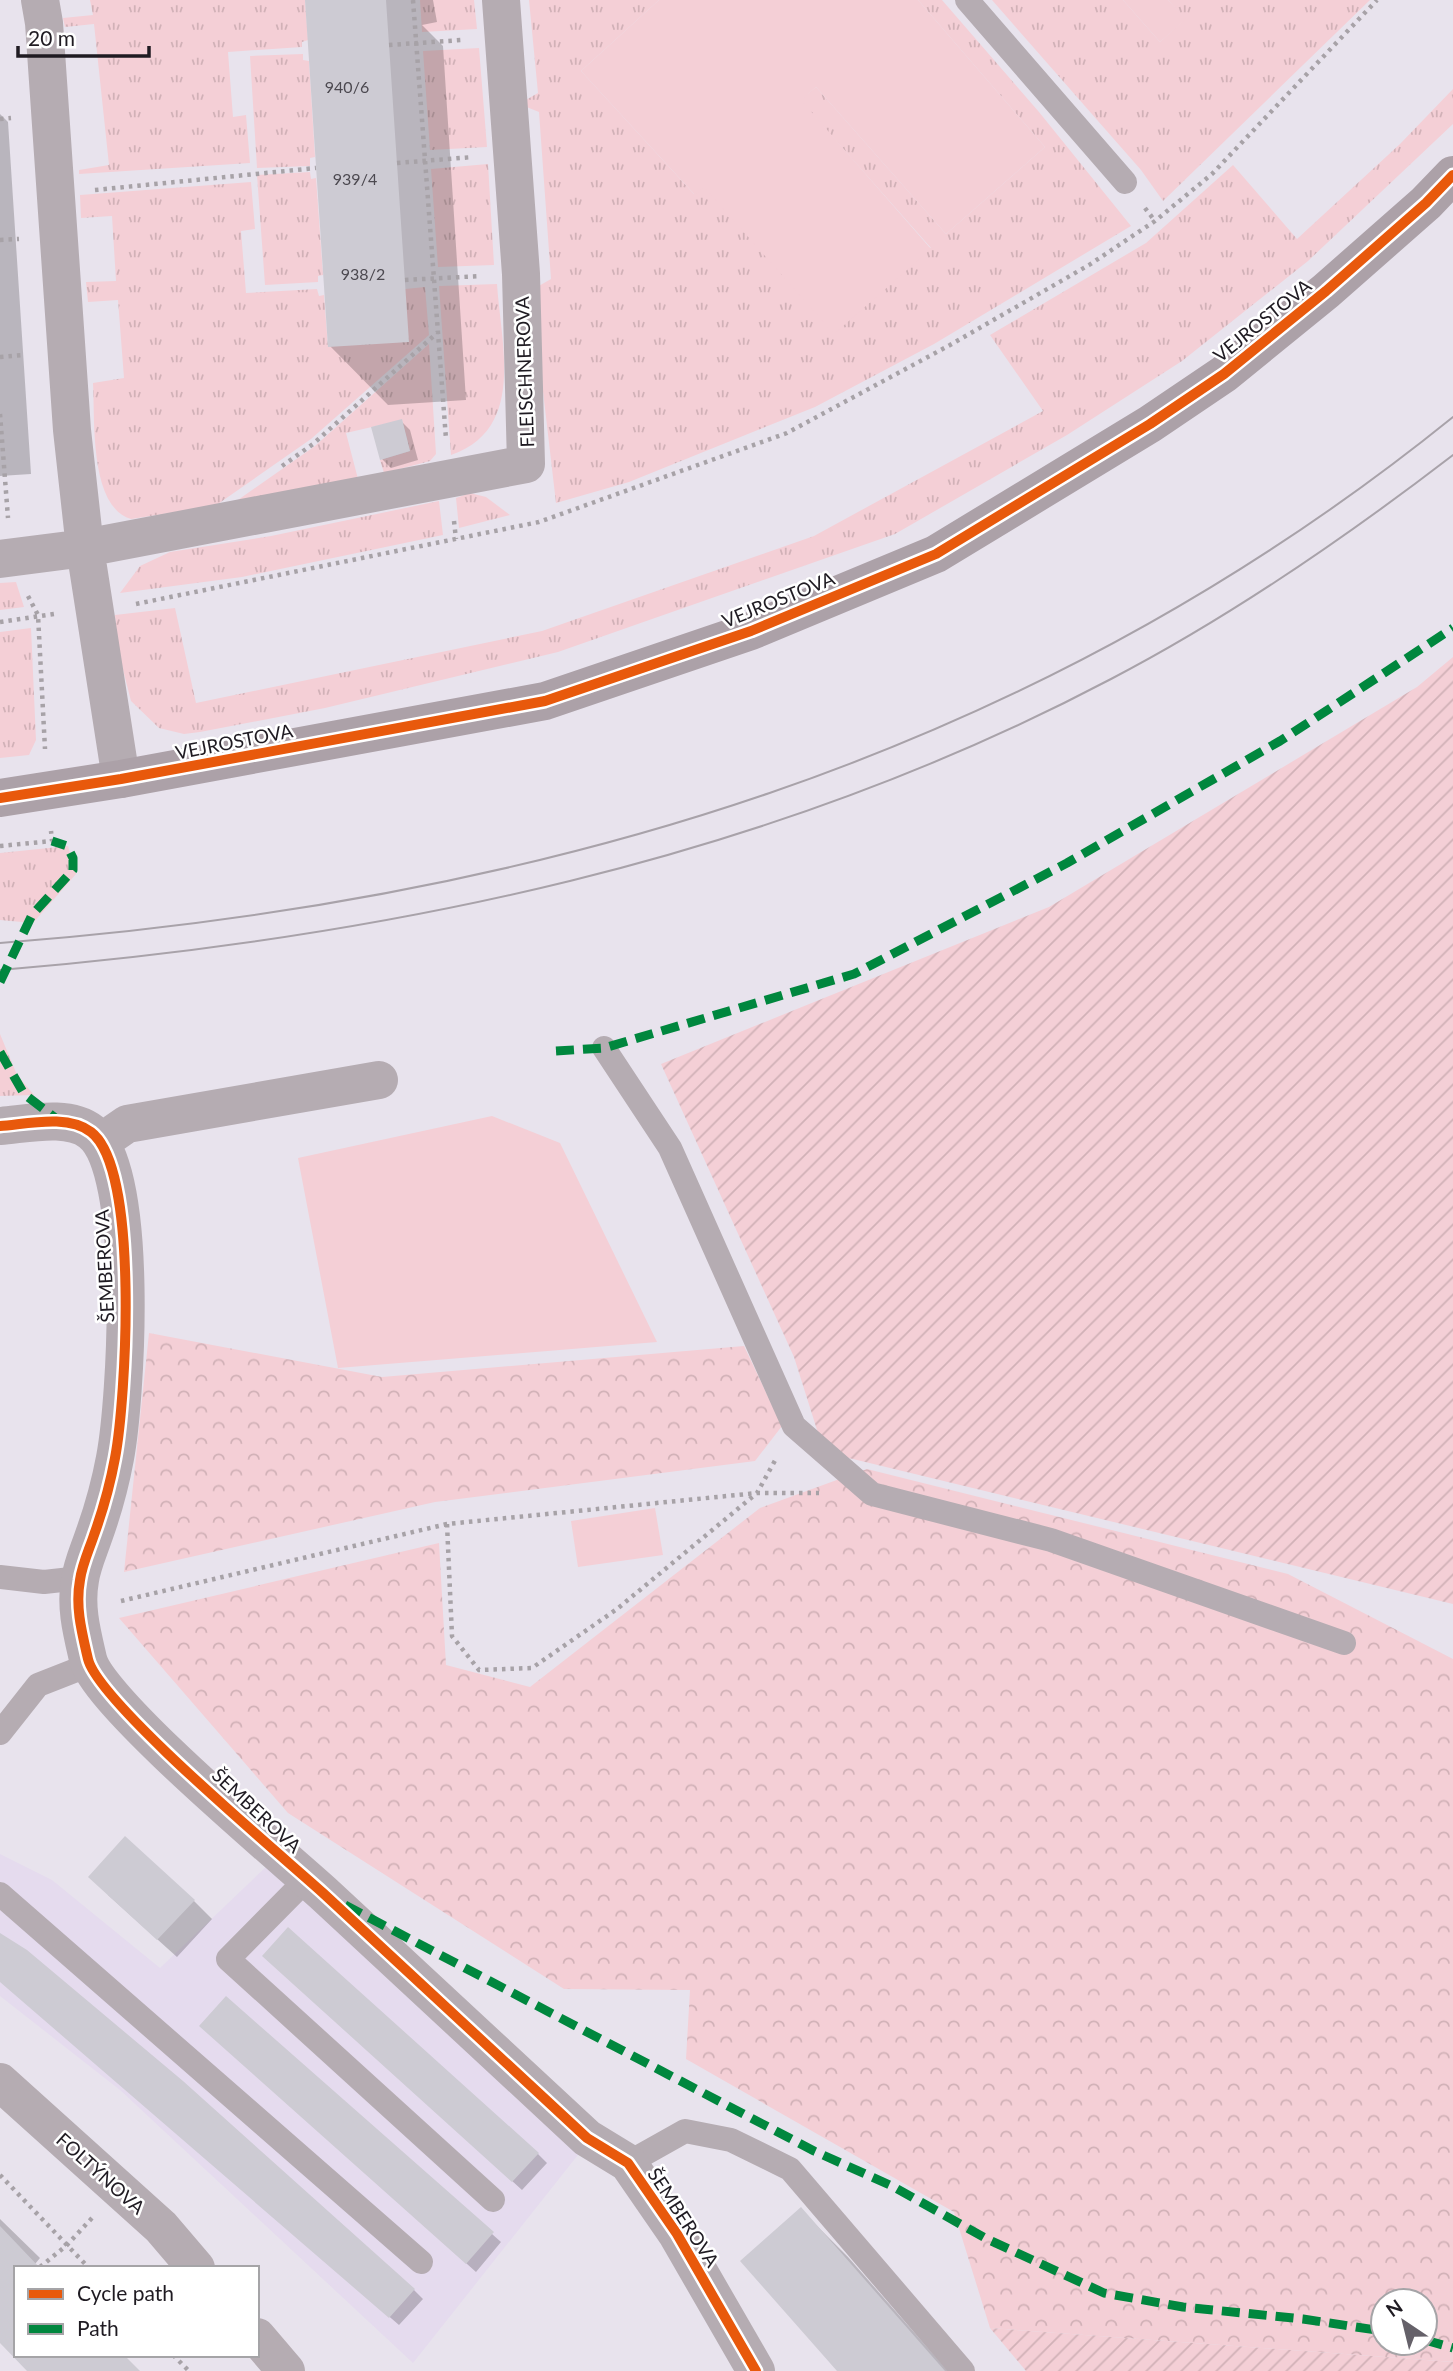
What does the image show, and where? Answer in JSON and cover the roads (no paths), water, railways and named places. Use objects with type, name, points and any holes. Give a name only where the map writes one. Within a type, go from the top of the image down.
[{"type":"street","points":[[40,0],[44,23],[72,430],[85,548],[121,779]]},
{"type":"street","name":"FLEISCHNEROVA","points":[[6,558],[85,548],[526,464],[521,274],[501,0]]},
{"type":"street","name":"VEJROSTOVA","points":[[0,798],[48,792],[545,701],[751,631],[936,554],[1150,424],[1224,374],[1336,282],[1426,203],[1453,175]]},
{"type":"street","points":[[0,1126],[61,1122],[84,1128],[100,1142],[127,1124],[379,1080]]},
{"type":"street","name":"ŠEMBEROVA","points":[[100,1142],[114,1171],[119,1202],[124,1256],[125,1353],[116,1455],[79,1595],[89,1665],[113,1700],[307,1880],[587,2138],[628,2163],[677,2234],[756,2371]]},
{"type":"street","name":"FOLTÝNOVA","points":[[0,2082],[161,2227],[194,2266]]},
{"type":"street","points":[[259,2339],[286,2371]]},
{"type":"lane","points":[[967,0],[1125,182]]},
{"type":"lane","points":[[604,1048],[670,1148],[794,1426],[872,1494],[1051,1540],[1344,1643]]},
{"type":"lane","points":[[0,1577],[44,1582],[79,1595]]},
{"type":"lane","points":[[0,1733],[38,1685],[89,1665]]},
{"type":"lane","points":[[307,1880],[228,1959],[493,2200]]},
{"type":"lane","points":[[0,1894],[421,2262]]},
{"type":"lane","points":[[628,2163],[685,2132],[731,2140],[790,2169],[963,2371]]},
{"type":"tram line","points":[[0,943],[199,923],[394,892],[584,849],[769,793],[949,723],[1123,638],[1291,536],[1453,417]]},
{"type":"tram line","points":[[0,970],[144,956],[288,937],[430,912],[571,881],[710,843],[846,797],[980,742],[1156,655],[1287,574],[1453,455]]}]
